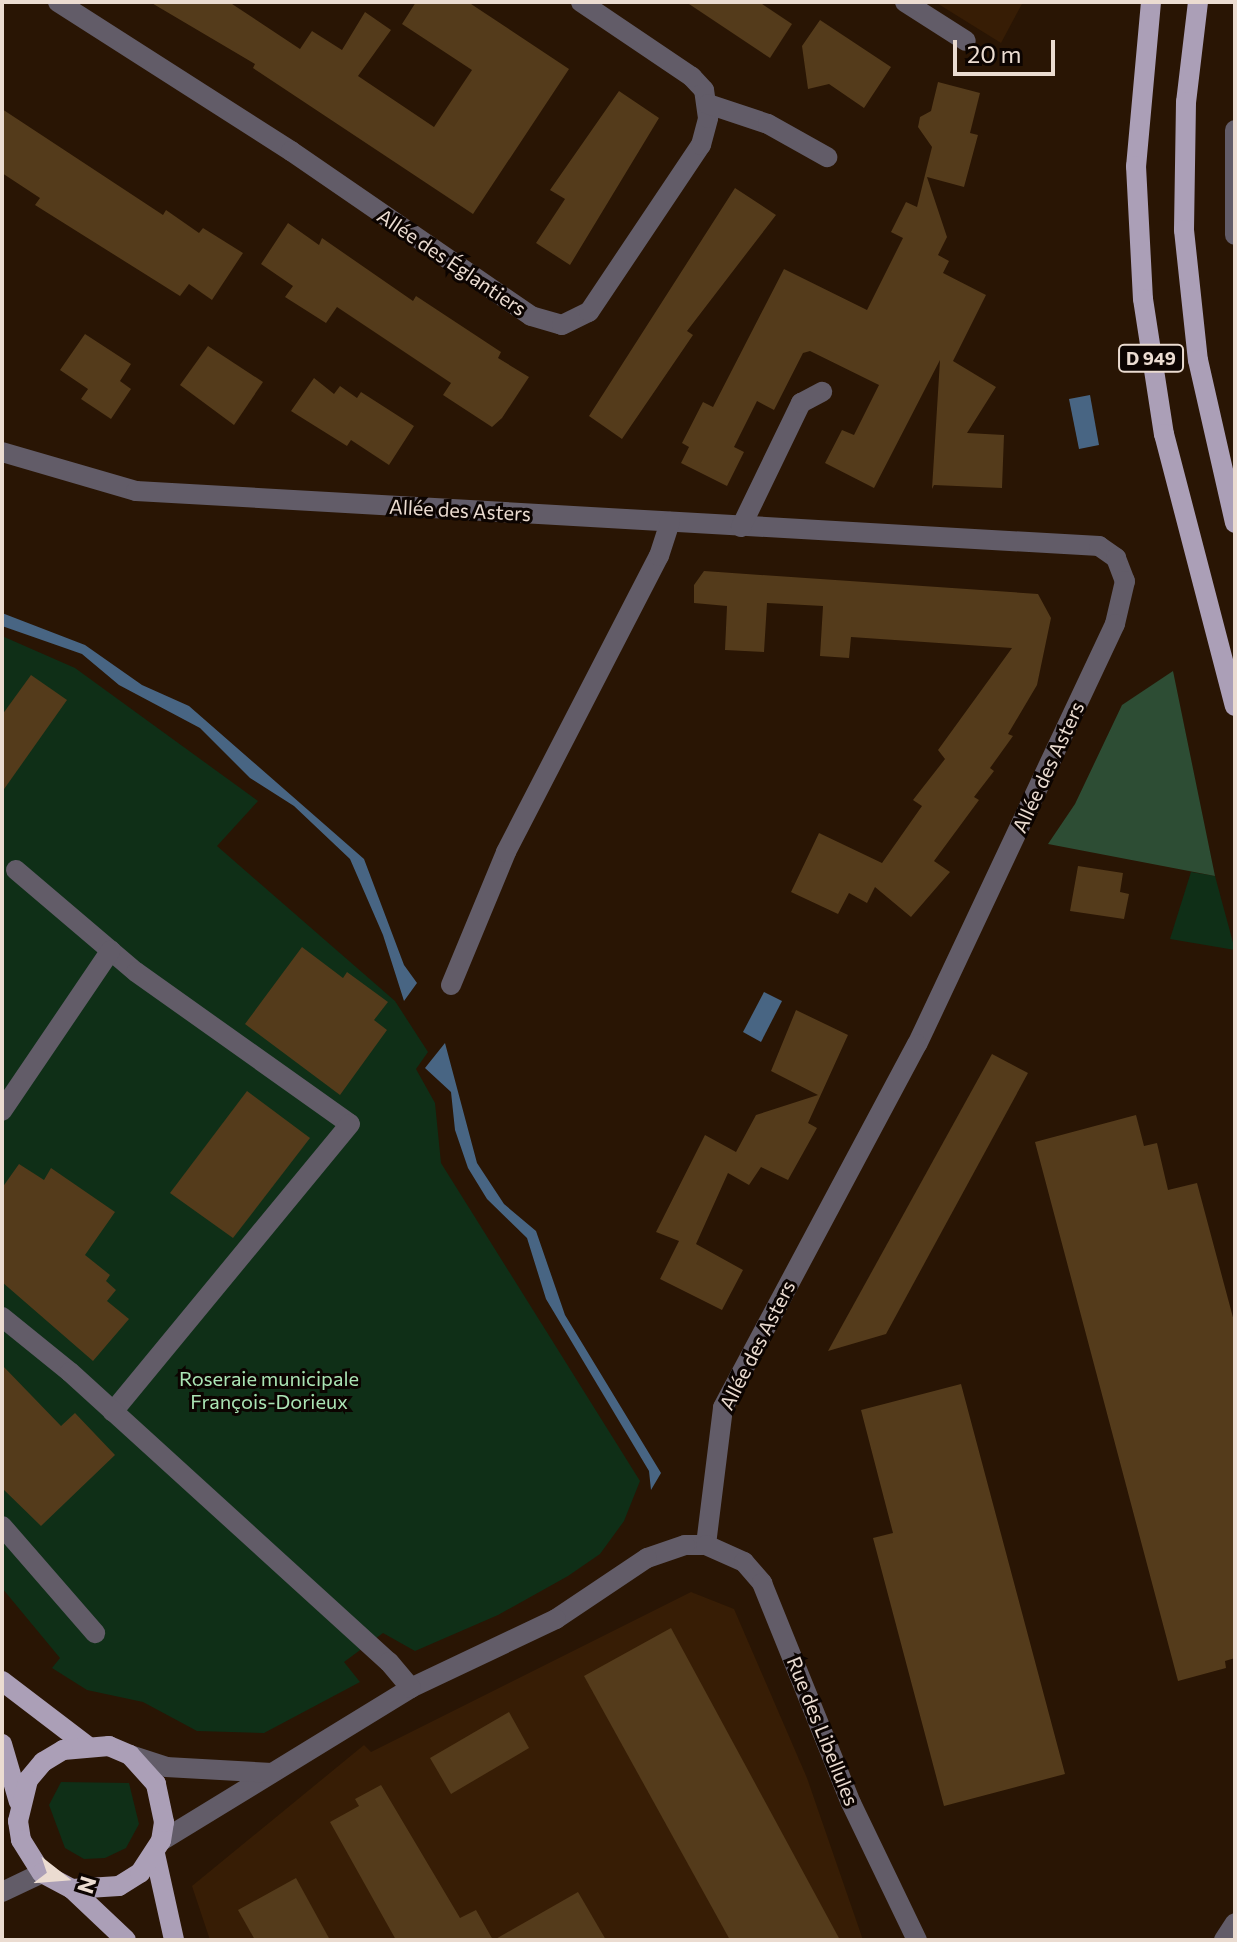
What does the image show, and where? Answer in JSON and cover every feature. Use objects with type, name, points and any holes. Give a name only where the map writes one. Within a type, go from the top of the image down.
[{"type":"main road","name":"D 949","points":[[1151,2],[1136,166],[1143,299],[1164,434],[1235,706]]},
{"type":"main road","name":"D 949","points":[[1198,2],[1186,102],[1184,230],[1198,360],[1235,523]]},
{"type":"main road","points":[[2,1681],[86,1745],[130,1755],[145,1768],[163,1802],[158,1848],[174,1940]]},
{"type":"main road","points":[[2,1744],[19,1802],[21,1840],[42,1873],[72,1889],[126,1940]]},
{"type":"main road","points":[[19,1802],[43,1762],[86,1745]]},
{"type":"main road","points":[[72,1889],[119,1886],[158,1848]]},
{"type":"street","name":"Allée des Églantiers","points":[[58,2],[546,323],[562,325],[589,312],[701,145],[708,104]]},
{"type":"street","points":[[581,2],[692,77],[708,104],[768,124],[827,157]]},
{"type":"street","points":[[905,2],[966,41]]},
{"type":"street","points":[[1235,130],[1235,235]]},
{"type":"street","points":[[741,527],[801,403],[822,392]]},
{"type":"street","name":"Allée des Asters","points":[[2,452],[136,491],[1099,546],[1116,558],[1125,581],[1115,624],[917,1044],[723,1408],[706,1545]]},
{"type":"street","points":[[451,985],[511,840],[659,556],[670,522]]},
{"type":"street","points":[[16,870],[111,950],[350,1124],[113,1412]]},
{"type":"street","points":[[2,1111],[111,950]]},
{"type":"street","points":[[5,1326],[113,1412],[389,1662],[411,1688]]},
{"type":"street","points":[[2,1526],[95,1633]]},
{"type":"street","points":[[158,1848],[272,1773],[411,1688],[556,1619],[656,1554],[706,1545]]},
{"type":"street","name":"Rue des Libellules","points":[[706,1545],[744,1562],[762,1583],[851,1803],[917,1940]]},
{"type":"street","points":[[130,1755],[166,1767],[272,1773]]},
{"type":"street","points":[[2,1892],[42,1873]]},
{"type":"street","points":[[1224,1940],[1235,1923]]},
{"type":"shaded area","points":[[935,2],[1023,2],[1001,43]]},
{"type":"shaded area","points":[[691,1592],[734,1609],[807,1778],[863,1940],[210,1940],[192,1886],[364,1745],[371,1752]]},
{"type":"green space","name":"Roseraie municipale François-Dorieux","points":[[2,636],[75,668],[258,801],[217,846],[395,1001],[428,1052],[416,1069],[435,1103],[441,1163],[640,1481],[624,1521],[600,1554],[568,1576],[498,1615],[415,1651],[383,1633],[344,1662],[360,1682],[264,1733],[197,1731],[143,1702],[87,1690],[52,1668],[60,1658],[2,1588]]},
{"type":"green space","points":[[1173,671],[1215,876],[1048,844],[1075,804],[1122,705]]},
{"type":"green space","points":[[1191,872],[1215,876],[1235,950],[1170,939]]},
{"type":"green space","points":[[61,1782],[129,1783],[139,1824],[126,1848],[105,1858],[84,1859],[65,1848],[49,1805]]},
{"type":"water","points":[[1090,395],[1099,445],[1079,449],[1069,399]]},
{"type":"water","points":[[2,613],[85,645],[142,685],[189,706],[364,859],[404,965],[417,983],[404,1001],[383,935],[350,859],[294,806],[250,778],[200,728],[119,685],[82,654],[2,626]]},
{"type":"water","points":[[764,992],[782,1001],[761,1042],[743,1032]]},
{"type":"water","points":[[445,1043],[477,1163],[504,1204],[536,1231],[565,1315],[661,1473],[651,1490],[649,1471],[546,1299],[527,1238],[487,1199],[468,1168],[455,1130],[451,1092],[425,1068]]},
{"type":"building","points":[[150,2],[229,2],[300,49],[312,31],[342,50],[365,12],[391,30],[358,76],[434,127],[472,70],[402,24],[416,2],[468,2],[569,69],[473,214],[253,68],[255,64]]},
{"type":"building","points":[[686,2],[759,2],[792,24],[770,58]]},
{"type":"building","points":[[820,20],[891,67],[864,108],[829,84],[808,89],[802,46]]},
{"type":"building","points":[[938,82],[980,93],[970,133],[978,135],[964,187],[927,177],[947,237],[938,255],[949,261],[943,273],[986,295],[953,361],[996,387],[967,433],[1004,435],[1002,488],[934,485],[932,489],[940,360],[874,488],[825,463],[842,430],[854,435],[879,385],[810,351],[803,353],[774,410],[757,401],[734,447],[744,452],[727,486],[681,463],[689,447],[682,443],[703,402],[713,407],[784,269],[867,310],[903,238],[891,232],[906,202],[917,207],[932,147],[918,127],[920,117],[931,111]]},
{"type":"building","points":[[619,91],[659,118],[570,265],[536,243],[565,199],[550,190]]},
{"type":"building","points":[[2,109],[163,215],[166,210],[199,233],[203,228],[243,253],[212,300],[189,284],[180,296],[35,205],[40,198],[2,173]]},
{"type":"building","points":[[735,188],[776,215],[687,331],[693,335],[622,439],[589,416]]},
{"type":"building","points":[[288,223],[319,245],[322,238],[413,301],[416,296],[501,352],[498,358],[529,377],[502,418],[492,427],[443,395],[451,383],[337,307],[326,323],[285,297],[293,286],[261,264]]},
{"type":"building","points":[[85,334],[131,364],[120,381],[131,389],[111,419],[81,399],[88,389],[60,370]]},
{"type":"building","points":[[208,346],[263,382],[234,425],[180,385]]},
{"type":"building","points":[[314,378],[334,394],[340,386],[357,398],[361,392],[414,426],[389,465],[351,440],[347,446],[291,411]]},
{"type":"building","points":[[704,571],[1038,594],[1051,618],[1037,685],[1008,734],[1013,736],[990,768],[994,771],[974,797],[979,800],[934,861],[950,872],[911,917],[875,887],[867,903],[849,893],[838,914],[791,892],[819,833],[882,863],[922,806],[913,800],[945,759],[938,750],[1012,648],[851,637],[849,658],[820,656],[823,606],[767,603],[764,652],[725,650],[727,606],[694,603],[694,585]]},
{"type":"building","points":[[31,675],[67,700],[2,792],[2,715]]},
{"type":"building","points":[[1078,866],[1123,873],[1120,892],[1129,894],[1124,919],[1070,911]]},
{"type":"building","points":[[302,947],[343,978],[347,972],[388,1002],[374,1020],[387,1030],[340,1095],[245,1024]]},
{"type":"building","points":[[796,1010],[848,1035],[808,1123],[817,1128],[788,1180],[761,1167],[749,1185],[728,1173],[696,1244],[743,1270],[722,1310],[660,1279],[679,1241],[656,1232],[705,1135],[736,1152],[756,1115],[818,1095],[771,1071]]},
{"type":"building","points":[[992,1054],[1028,1073],[886,1334],[828,1351]]},
{"type":"building","points":[[247,1091],[310,1138],[233,1238],[170,1193]]},
{"type":"building","points":[[1136,1115],[1144,1146],[1157,1143],[1168,1190],[1197,1183],[1235,1325],[1235,1658],[1225,1661],[1226,1668],[1178,1681],[1035,1142]]},
{"type":"building","points":[[19,1164],[44,1180],[51,1168],[115,1212],[85,1255],[110,1275],[106,1281],[116,1290],[107,1301],[129,1319],[93,1361],[2,1282],[2,1188]]},
{"type":"building","points":[[2,1365],[61,1426],[75,1413],[115,1455],[41,1526],[2,1488]]},
{"type":"building","points":[[961,1384],[1065,1774],[944,1806],[873,1538],[893,1533],[861,1410]]},
{"type":"building","points":[[671,1628],[840,1940],[730,1940],[584,1676]]},
{"type":"building","points":[[509,1712],[529,1748],[451,1794],[430,1758]]},
{"type":"building","points":[[381,1785],[460,1918],[476,1910],[493,1940],[396,1940],[330,1822],[359,1806],[355,1799]]},
{"type":"building","points":[[296,1878],[330,1940],[255,1940],[238,1910]]},
{"type":"building","points":[[578,1892],[606,1940],[494,1940]]}]
